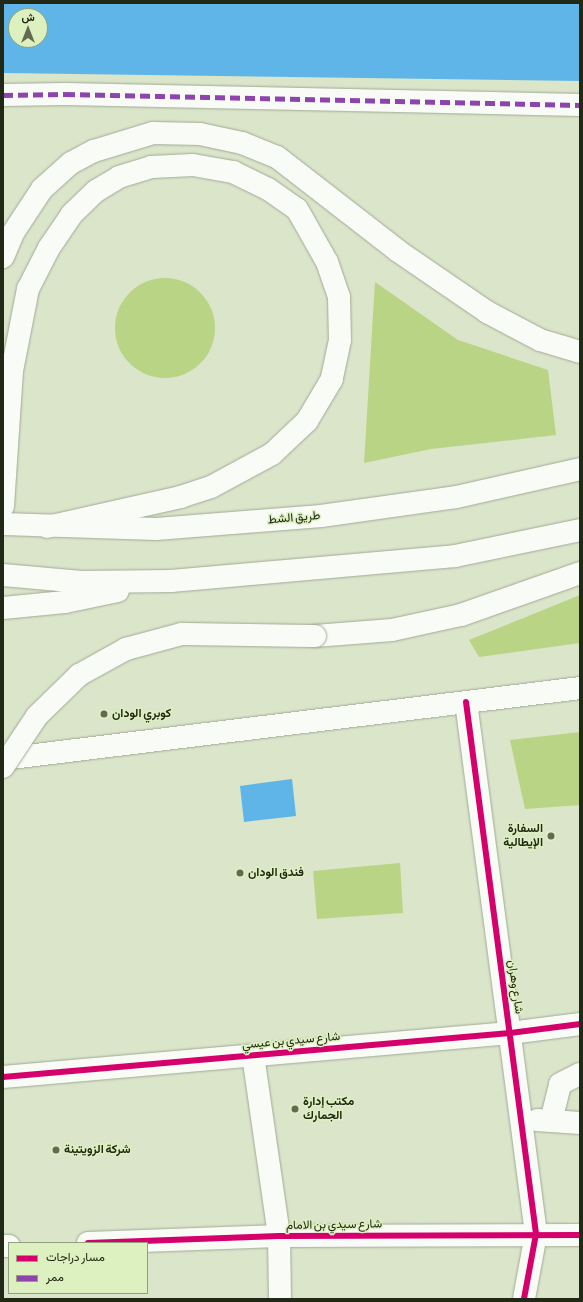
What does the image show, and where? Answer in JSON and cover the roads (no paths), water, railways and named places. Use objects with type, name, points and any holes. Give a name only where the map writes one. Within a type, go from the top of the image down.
[{"type":"main road","points":[[3,95],[72,94],[580,105]]},
{"type":"main road","points":[[3,257],[13,233],[42,189],[71,163],[94,151],[153,133],[200,134],[242,143],[277,157],[398,250],[487,312],[540,340],[580,352]]},
{"type":"main road","points":[[3,506],[12,371],[28,289],[49,248],[72,214],[96,191],[119,177],[151,167],[194,165],[233,172],[268,189],[297,209],[328,262],[339,296],[340,340],[332,379],[307,420],[272,454],[211,487],[181,497],[47,526]]},
{"type":"main road","name":"طريق الشط","points":[[3,524],[156,529],[321,516],[456,497],[580,469]]},
{"type":"main road","points":[[3,574],[82,582],[171,581],[455,556],[580,530]]},
{"type":"main road","points":[[3,767],[37,716],[79,675],[126,649],[182,634],[315,636],[392,630],[461,615],[580,573]]},
{"type":"main road","points":[[3,608],[65,602],[171,581]]},
{"type":"main road","points":[[3,759],[580,688]]},
{"type":"main road","name":"شارع وهران","points":[[466,702],[536,1234],[524,1299]]},
{"type":"main road","name":"شارع سيدي بن عيسي","points":[[3,1077],[510,1033],[580,1024]]},
{"type":"main road","points":[[254,1055],[279,1236],[280,1299]]},
{"type":"main road","points":[[551,1121],[560,1084],[580,1074]]},
{"type":"main road","points":[[521,1119],[580,1123]]},
{"type":"main road","name":"شارع سيدي بن الامام","points":[[115,1242],[279,1236],[580,1235]]},
{"type":"water","points":[[3,3],[580,3],[580,81],[3,73]]},
{"type":"water","points":[[292,779],[296,816],[244,822],[240,786]]},
{"type":"place","name":"كوبري الودان","points":[[104,714]]},
{"type":"place","name":"السفارة الإيطالية","points":[[551,836]]},
{"type":"place","name":"فندق الودان","points":[[240,873]]},
{"type":"place","name":"مكتب إدارة الجمارك","points":[[295,1109]]},
{"type":"place","name":"شركة الزويتينة","points":[[56,1150]]}]
